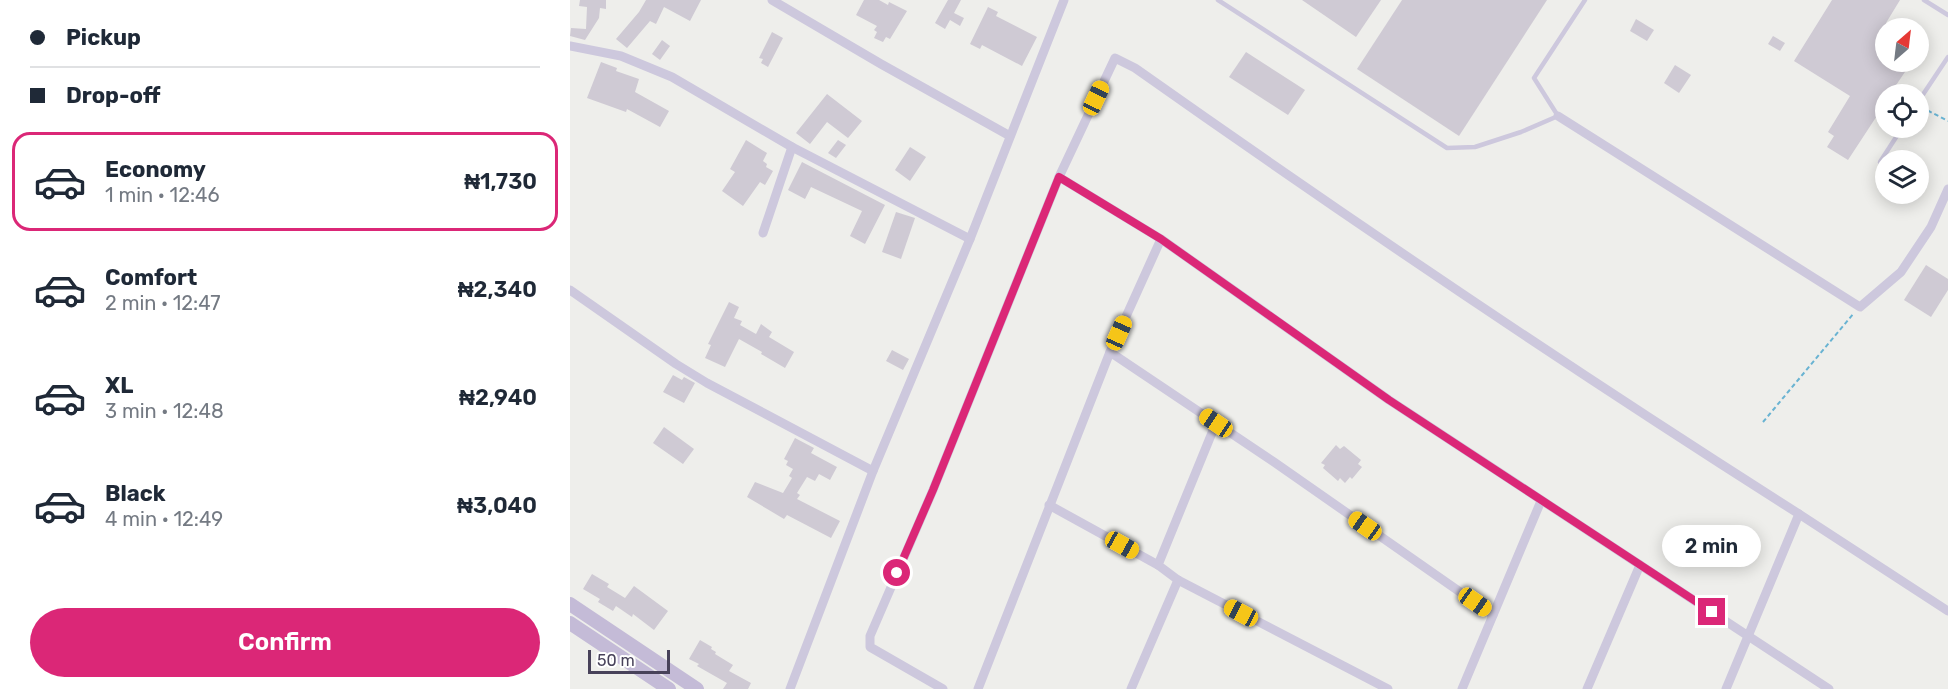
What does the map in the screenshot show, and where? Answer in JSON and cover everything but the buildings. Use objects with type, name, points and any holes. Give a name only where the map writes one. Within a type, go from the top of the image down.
[{"type":"main road","points":[[570,604],[697,689]]},
{"type":"main road","points":[[570,623],[669,689]]},
{"type":"street","points":[[772,0],[1010,136]]},
{"type":"street","points":[[790,689],[873,471],[970,239],[1064,0]]},
{"type":"street","points":[[570,46],[621,56],[672,77],[792,147],[970,239]]},
{"type":"street","points":[[943,689],[870,647],[870,636],[933,490],[1059,177],[1114,58],[1135,68],[1287,176],[1632,408],[1948,611]]},
{"type":"street","points":[[1558,116],[1860,308],[1901,272],[1930,227],[1948,189]]},
{"type":"street","points":[[763,233],[792,147]]},
{"type":"street","points":[[1059,177],[1161,239],[1389,400],[1829,689]]},
{"type":"street","points":[[978,689],[1110,352],[1161,239]]},
{"type":"street","points":[[570,290],[707,383],[873,471]]},
{"type":"street","points":[[1110,352],[1493,615]]},
{"type":"street","points":[[1158,565],[1216,423]]},
{"type":"street","points":[[1462,689],[1540,501]]},
{"type":"street","points":[[1049,505],[1158,565],[1178,580],[1388,689]]},
{"type":"street","points":[[1726,689],[1799,514]]},
{"type":"street","points":[[1587,689],[1640,565]]},
{"type":"street","points":[[1131,689],[1178,580]]},
{"type":"lane","points":[[1218,0],[1448,148],[1475,147],[1521,132],[1558,116],[1534,78],[1584,0]]},
{"type":"lane","points":[[1924,0],[1948,15]]},
{"type":"lane","points":[[1929,87],[1948,57]]},
{"type":"path","points":[[1929,110],[1948,121]]},
{"type":"path","points":[[1762,422],[1860,308]]},
{"type":"route","points":[[897,573],[933,490],[1059,177],[1161,239],[1389,400],[1712,612]]}]
